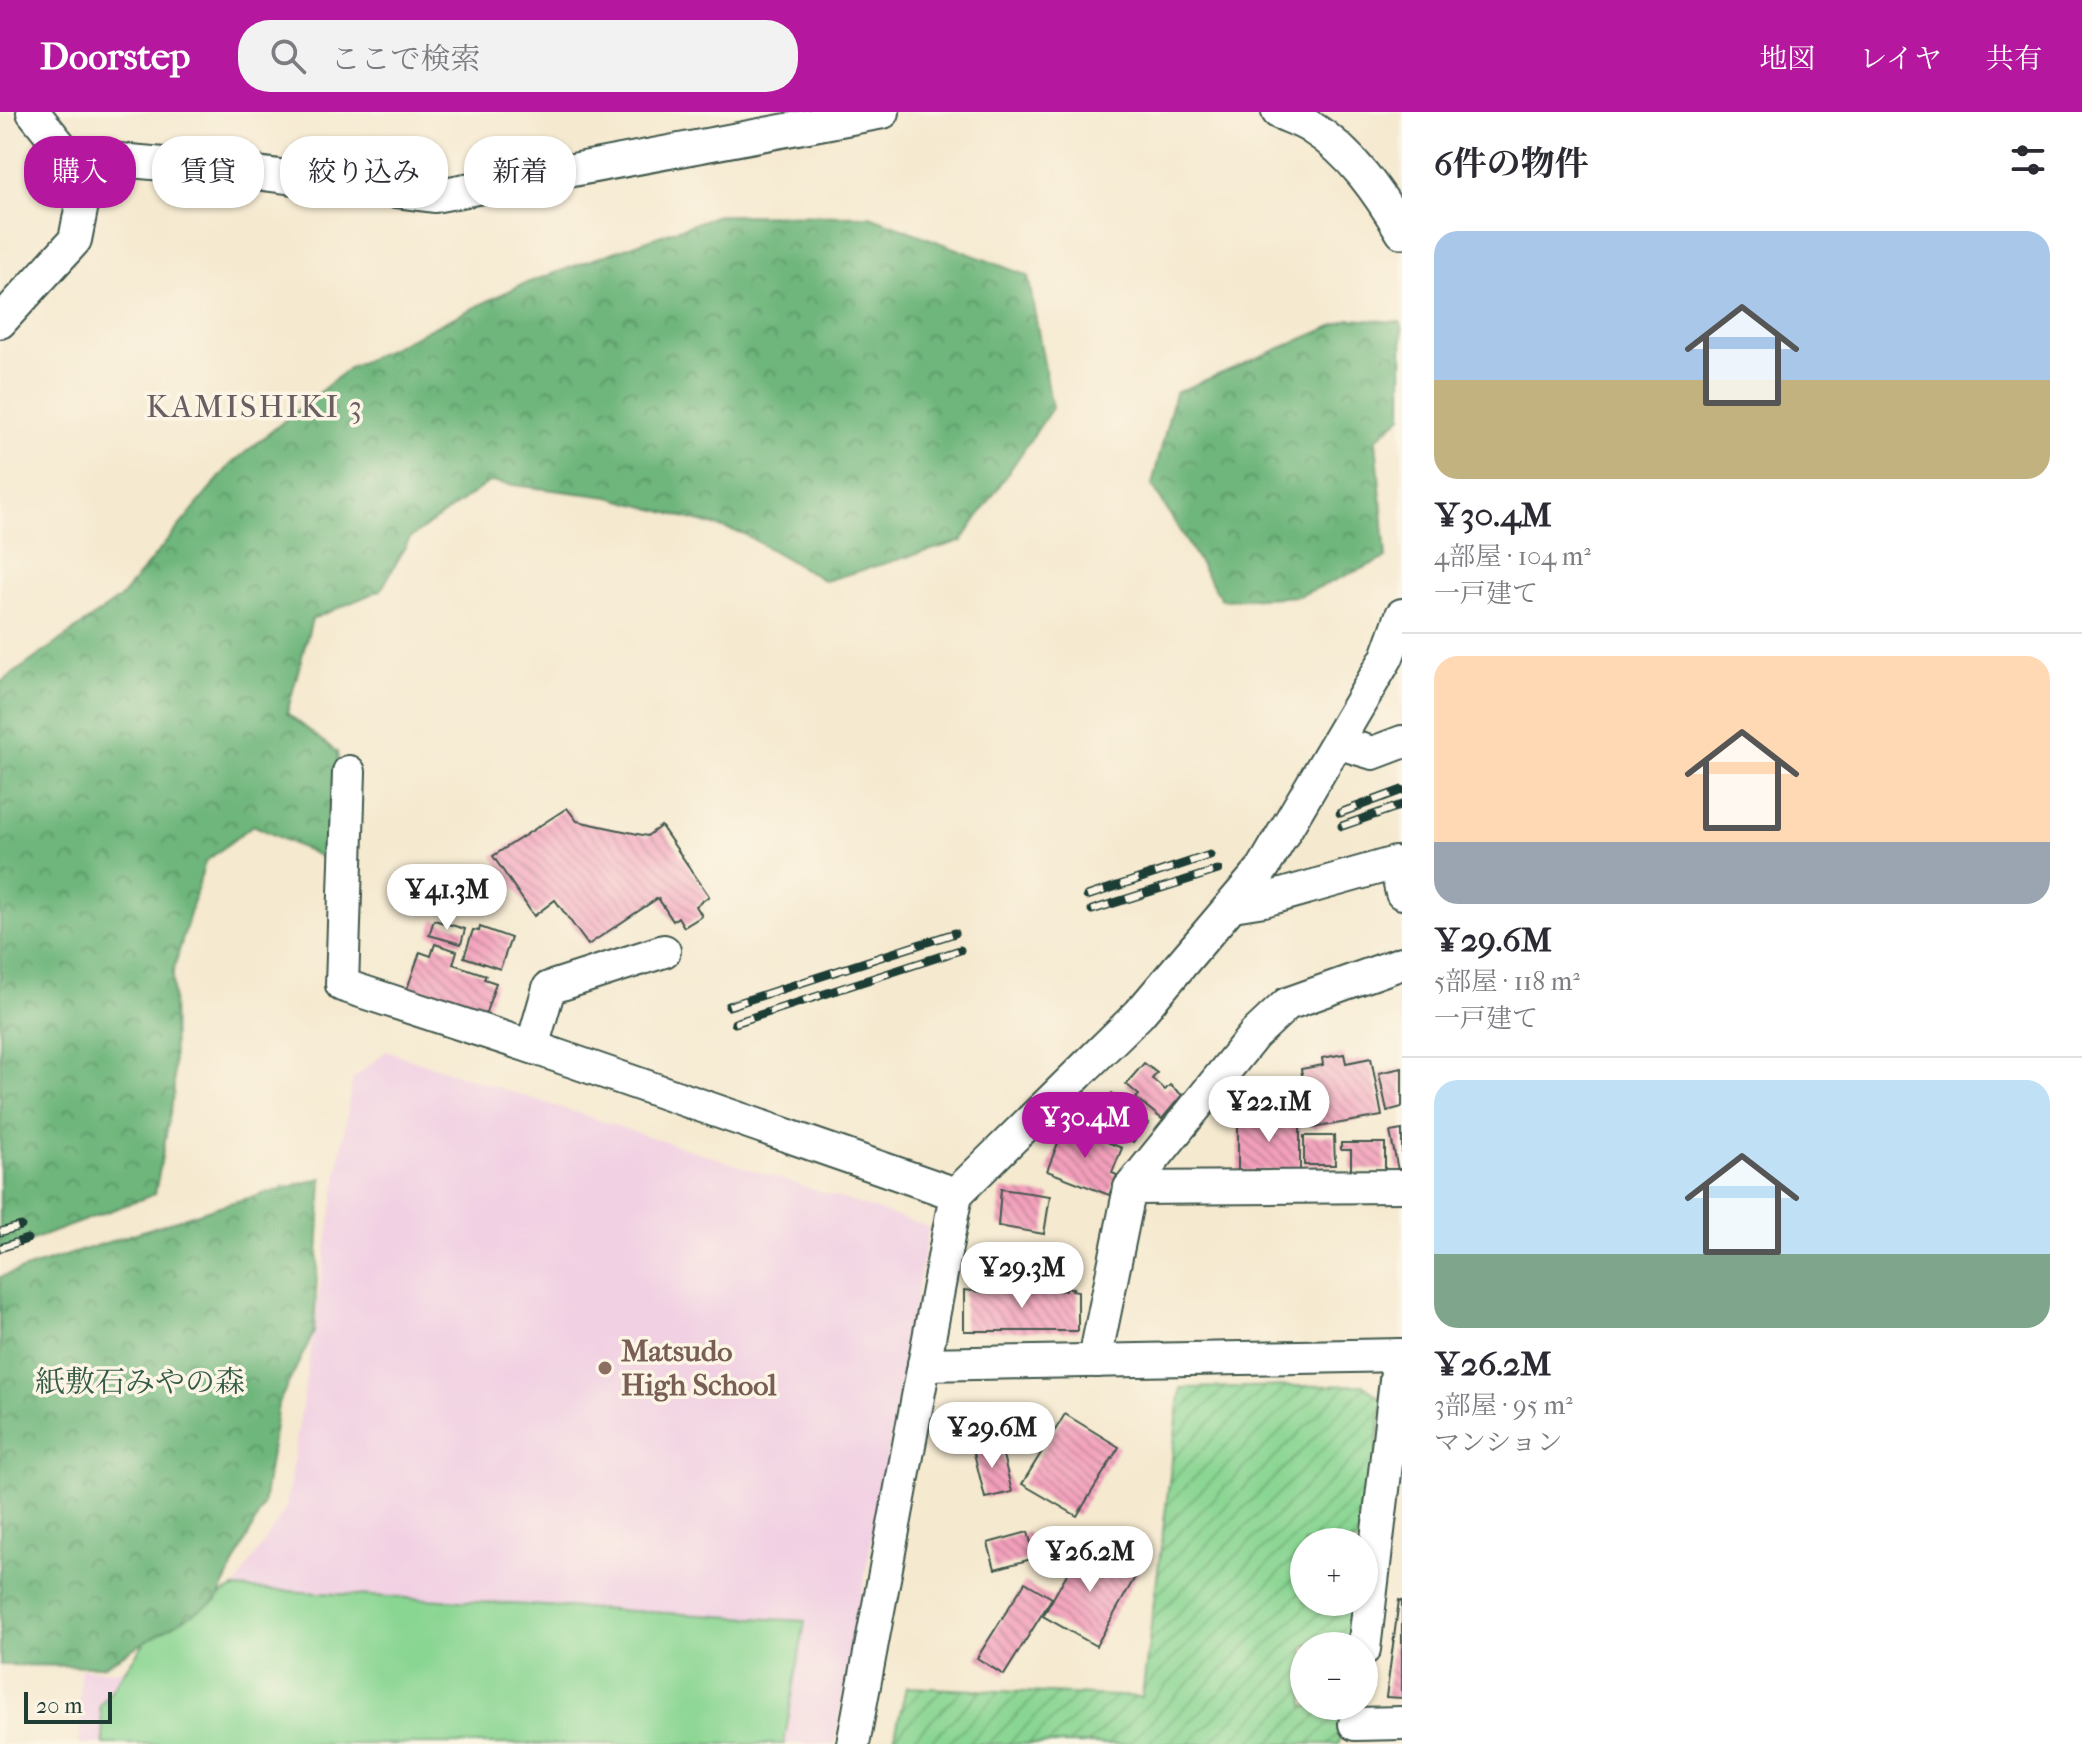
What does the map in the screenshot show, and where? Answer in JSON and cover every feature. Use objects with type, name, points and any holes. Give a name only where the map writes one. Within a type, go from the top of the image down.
[{"type":"street","points":[[33,112],[52,136]]},
{"type":"street","points":[[136,162],[241,171],[434,196],[883,112]]},
{"type":"street","points":[[1278,112],[1312,127],[1347,155],[1386,205],[1402,232]]},
{"type":"street","points":[[0,322],[75,240],[81,208]]},
{"type":"street","points":[[853,1744],[956,1194],[1139,1014],[1263,868],[1387,657],[1402,615]]},
{"type":"street","points":[[1339,743],[1373,753],[1402,742]]},
{"type":"street","points":[[349,772],[342,985],[532,1047],[956,1194]]},
{"type":"street","points":[[1233,905],[1400,872]]},
{"type":"street","points":[[532,1047],[549,988],[664,951]]},
{"type":"street","points":[[1097,1361],[1130,1188],[1254,1035],[1287,1004],[1402,963]]},
{"type":"street","points":[[1130,1188],[1402,1186]]},
{"type":"street","points":[[924,1364],[1401,1355],[1389,1548],[1368,1632]]},
{"type":"street","points":[[1355,1725],[1402,1723]]},
{"type":"shaded area","name":"Matsudo High School","points":[[386,1051],[929,1227],[834,1744],[80,1744],[80,1669],[119,1671],[220,1610],[286,1508],[352,1080]]},
{"type":"green space","points":[[718,215],[870,216],[1028,276],[1052,408],[962,541],[825,581],[742,533],[609,497],[489,482],[410,538],[381,590],[312,619],[287,713],[337,752],[347,838],[328,860],[253,825],[205,862],[173,972],[174,1092],[155,1194],[0,1252],[0,683],[120,598],[230,465],[349,368],[521,285]]},
{"type":"green space","points":[[1349,319],[1400,322],[1402,328],[1402,416],[1376,439],[1386,558],[1299,596],[1222,600],[1152,485],[1175,393]]},
{"type":"green space","name":"紙敷石みやの森","points":[[322,1178],[314,1332],[278,1404],[263,1506],[217,1600],[103,1666],[0,1665],[0,1277],[226,1204]]},
{"type":"green space","points":[[1364,1385],[1383,1401],[1366,1528],[1290,1528],[1290,1616],[1355,1616],[1354,1632],[1290,1632],[1290,1720],[1342,1720],[1339,1744],[893,1744],[906,1687],[1142,1697],[1181,1388]]},
{"type":"green space","points":[[234,1588],[805,1621],[784,1744],[104,1744],[100,1706],[156,1626]]},
{"type":"building","points":[[567,808],[577,821],[647,836],[661,826],[709,896],[696,906],[702,916],[684,927],[678,917],[673,921],[658,898],[588,945],[555,900],[534,916],[493,856]]},
{"type":"building","points":[[434,920],[465,929],[461,944],[429,935]]},
{"type":"building","points":[[480,927],[511,938],[500,969],[464,957],[473,930],[479,931]]},
{"type":"building","points":[[435,944],[457,951],[453,964],[486,975],[484,979],[496,983],[484,1018],[406,992],[420,952],[431,956]]},
{"type":"building","points":[[1344,1054],[1346,1063],[1371,1058],[1382,1116],[1312,1128],[1301,1069],[1323,1065],[1322,1058]]},
{"type":"building","points":[[1144,1063],[1157,1073],[1152,1079],[1165,1090],[1170,1085],[1182,1095],[1162,1119],[1136,1098],[1139,1095],[1126,1084]]},
{"type":"building","points":[[1402,1068],[1402,1107],[1387,1111],[1379,1073]]},
{"type":"building","points":[[1112,1093],[1149,1123],[1133,1142],[1099,1113]]},
{"type":"building","points":[[1300,1117],[1300,1170],[1238,1171],[1238,1118]]},
{"type":"building","points":[[1065,1125],[1122,1148],[1112,1173],[1117,1175],[1109,1195],[1047,1171]]},
{"type":"building","points":[[1402,1130],[1402,1170],[1398,1170],[1390,1132]]},
{"type":"building","points":[[1304,1136],[1334,1136],[1335,1165],[1304,1165]]},
{"type":"building","points":[[1341,1143],[1385,1143],[1385,1170],[1351,1170],[1351,1150],[1341,1150]]},
{"type":"building","points":[[1001,1189],[1050,1196],[1044,1234],[998,1226]]},
{"type":"building","points":[[1039,1288],[1066,1291],[1066,1288],[1073,1288],[1078,1291],[1078,1331],[964,1331],[964,1290],[994,1293]]},
{"type":"building","points":[[1065,1414],[1119,1447],[1077,1516],[1022,1484]]},
{"type":"building","points":[[1000,1443],[1012,1492],[985,1498],[973,1449]]},
{"type":"building","points":[[1028,1532],[1035,1558],[995,1569],[988,1543]]},
{"type":"building","points":[[1085,1542],[1138,1572],[1096,1646],[1043,1616]]},
{"type":"building","points":[[1025,1582],[1052,1598],[1004,1675],[977,1658]]},
{"type":"building","points":[[1399,1600],[1402,1601],[1402,1698],[1386,1697]]},
{"type":"railway","points":[[1340,813],[1402,790]]},
{"type":"railway","points":[[1342,826],[1402,805]]},
{"type":"railway","points":[[1087,896],[1210,855]]},
{"type":"railway","points":[[1092,910],[1218,870]]},
{"type":"railway","points":[[729,1006],[955,933]]},
{"type":"railway","points":[[735,1023],[960,950]]},
{"type":"railway","points":[[0,1232],[21,1226]]},
{"type":"railway","points":[[0,1248],[27,1239]]},
{"type":"place","name":"Matsudo High School","points":[[605,1368]]},
{"type":"district","name":"KAMISHIKI 3","points":[[255,406]]}]
